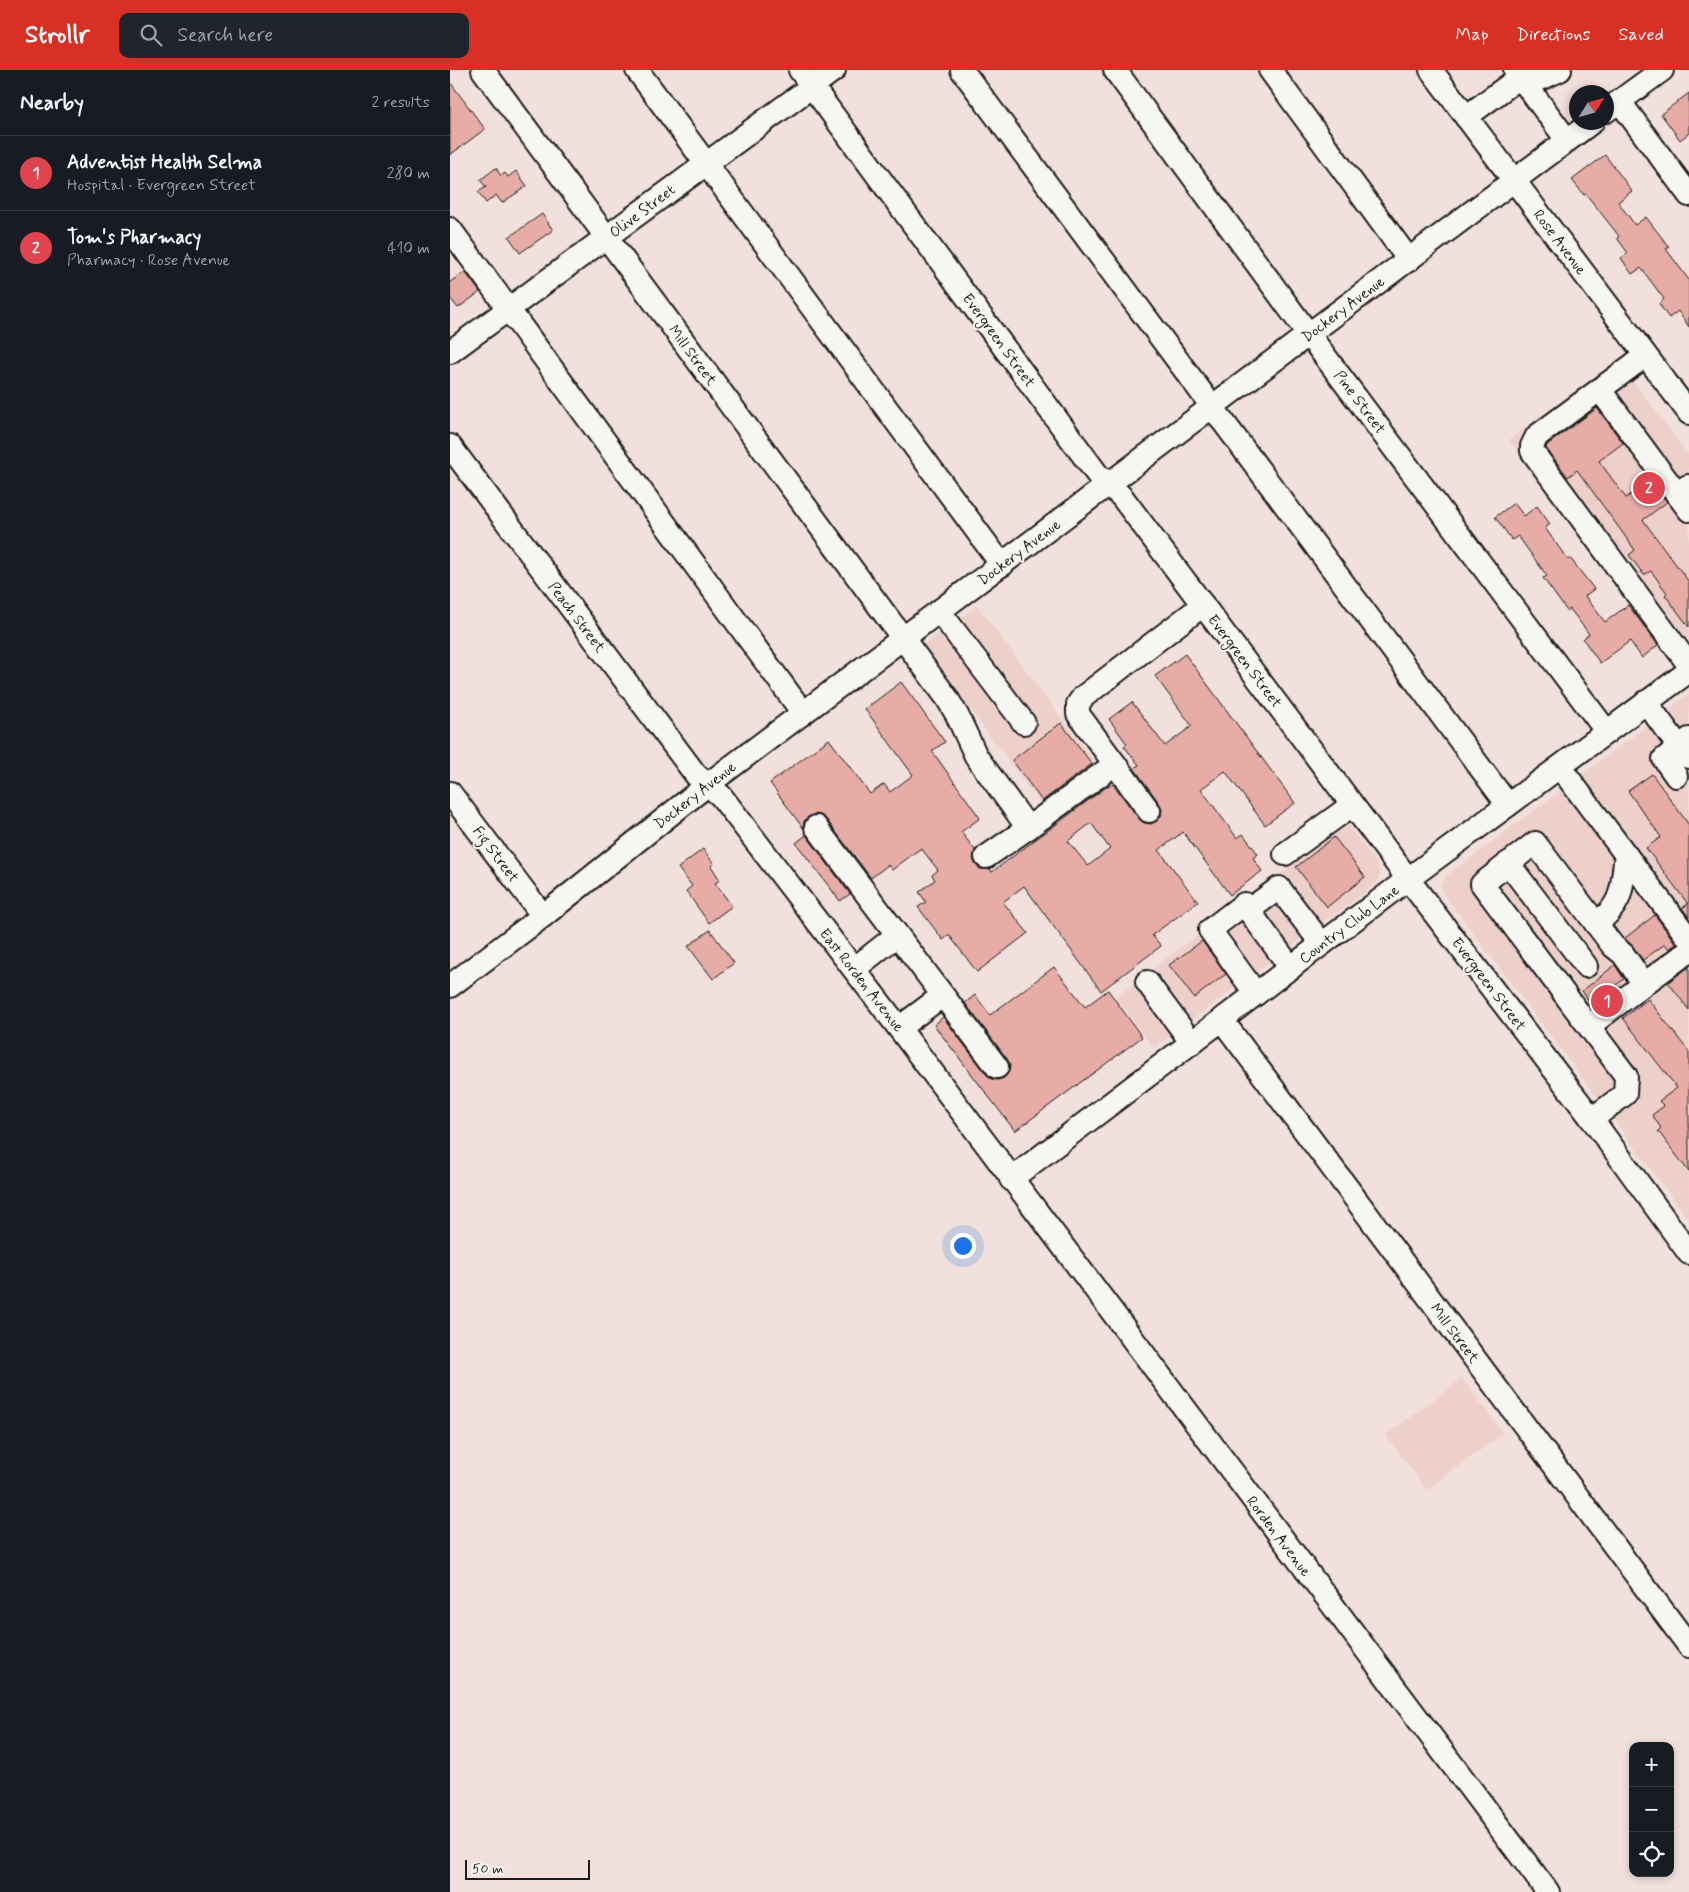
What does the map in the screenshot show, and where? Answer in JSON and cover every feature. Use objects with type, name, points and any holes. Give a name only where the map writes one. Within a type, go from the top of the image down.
[{"type":"street","name":"Mill Street","points":[[483,70],[947,698],[957,714],[976,756],[1028,828]]},
{"type":"street","points":[[637,70],[1002,564]]},
{"type":"street","name":"Olive Street","points":[[450,352],[706,164],[806,78],[834,70]]},
{"type":"street","points":[[962,70],[1211,408],[1508,805]]},
{"type":"street","name":"Pine Street","points":[[1115,70],[1309,335],[1607,732]]},
{"type":"street","points":[[1270,70],[1409,260]]},
{"type":"street","name":"Rose Avenue","points":[[1432,70],[1689,413]]},
{"type":"street","points":[[1466,117],[1522,75],[1560,70]]},
{"type":"street","points":[[1614,106],[1662,70]]},
{"type":"street","points":[[1522,75],[1567,140]]},
{"type":"street","name":"Evergreen Street","points":[[806,78],[1097,474],[1122,497],[1408,879],[1592,1118],[1689,1253]]},
{"type":"street","points":[[1614,108],[1689,196]]},
{"type":"street","name":"Dockery Avenue","points":[[450,986],[542,916],[707,785],[1581,130]]},
{"type":"street","points":[[450,229],[803,713]]},
{"type":"street","points":[[1645,356],[1537,436],[1532,446],[1532,451],[1689,665]]},
{"type":"street","points":[[1600,390],[1685,496]]},
{"type":"street","name":"Peach Street","points":[[450,446],[696,775],[707,785]]},
{"type":"street","points":[[1149,811],[1078,714],[1080,700],[1098,684],[1203,605]]},
{"type":"street","points":[[940,612],[1024,723]]},
{"type":"street","name":"Country Club Lane","points":[[1012,1179],[1408,879],[1689,670]]},
{"type":"street","points":[[1646,702],[1686,748],[1664,759],[1676,776]]},
{"type":"street","points":[[986,857],[1115,764]]},
{"type":"street","points":[[1560,767],[1689,940]]},
{"type":"street","name":"East Rorden Avenue","points":[[707,785],[721,796],[1012,1179]]},
{"type":"street","name":"Fig Street","points":[[450,792],[542,916]]},
{"type":"street","points":[[1284,854],[1352,805]]},
{"type":"street","points":[[816,827],[997,1067]]},
{"type":"street","points":[[1592,1118],[1625,1094],[1626,1076],[1482,884],[1535,843],[1612,946],[1623,954],[1644,984]]},
{"type":"street","points":[[1596,924],[1609,914],[1619,900],[1626,855]]},
{"type":"street","points":[[1508,863],[1586,966]]},
{"type":"street","points":[[1249,910],[1280,888],[1322,944]]},
{"type":"street","points":[[1256,994],[1210,930],[1244,904],[1291,968]]},
{"type":"street","points":[[854,969],[897,935]]},
{"type":"street","points":[[1559,986],[1612,946]]},
{"type":"street","points":[[1589,1026],[1689,951]]},
{"type":"street","points":[[1147,982],[1192,1043]]},
{"type":"street","points":[[899,1028],[942,996]]},
{"type":"street","name":"Mill Street","points":[[1222,1020],[1689,1646]]},
{"type":"street","name":"Rorden Avenue","points":[[1012,1179],[1548,1892]]},
{"type":"shaded area","points":[[1617,360],[1689,455],[1689,649],[1639,615],[1509,440]]},
{"type":"shaded area","points":[[977,605],[1098,767],[1043,807],[923,646]]},
{"type":"shaded area","points":[[1689,694],[1689,1220],[1444,894],[1440,886],[1445,877]]},
{"type":"shaded area","points":[[1347,824],[1377,864],[1380,874],[1377,883],[1154,1048],[1115,997]]},
{"type":"shaded area","points":[[1462,1378],[1503,1433],[1427,1490],[1386,1435]]},
{"type":"building","points":[[450,82],[485,129],[450,155]]},
{"type":"building","points":[[1689,93],[1689,133],[1680,140],[1661,114]]},
{"type":"building","points":[[1605,155],[1632,191],[1618,202],[1635,225],[1646,217],[1669,247],[1666,249],[1689,280],[1689,327],[1678,311],[1669,318],[1659,304],[1664,299],[1641,268],[1632,274],[1621,258],[1628,253],[1617,238],[1619,236],[1586,194],[1584,195],[1572,180]]},
{"type":"building","points":[[496,168],[501,176],[505,173],[508,177],[516,171],[527,186],[502,203],[496,195],[486,203],[478,192],[486,187],[480,180]]},
{"type":"building","points":[[542,214],[553,230],[520,253],[509,237]]},
{"type":"building","points":[[465,272],[480,292],[458,308],[450,298],[450,282]]},
{"type":"building","points":[[1597,408],[1623,443],[1599,461],[1626,498],[1650,480],[1667,502],[1643,520],[1689,582],[1689,627],[1665,595],[1667,593],[1651,571],[1644,575],[1629,555],[1635,550],[1577,470],[1568,477],[1546,448],[1547,445]]},
{"type":"building","points":[[1514,503],[1524,516],[1537,506],[1550,524],[1545,528],[1568,560],[1570,558],[1594,589],[1585,596],[1605,622],[1628,605],[1658,645],[1642,658],[1630,641],[1600,663],[1583,639],[1589,634],[1570,609],[1567,611],[1543,578],[1547,576],[1518,536],[1512,540],[1495,517]]},
{"type":"building","points":[[1185,654],[1295,803],[1265,825],[1225,771],[1201,789],[1237,838],[1243,834],[1258,854],[1253,858],[1262,871],[1230,895],[1183,832],[1159,850],[1198,902],[1152,935],[1161,946],[1101,991],[1024,886],[1003,902],[1028,933],[977,972],[949,935],[943,940],[918,907],[926,902],[919,892],[935,880],[932,875],[938,870],[921,848],[892,870],[888,865],[871,878],[826,819],[821,815],[814,814],[804,821],[803,828],[770,783],[829,739],[870,794],[884,784],[890,792],[913,775],[865,709],[901,682],[945,742],[932,751],[980,818],[961,832],[975,850],[973,859],[976,865],[980,869],[990,869],[992,872],[1109,785],[1113,784],[1144,823],[1151,824],[1157,821],[1161,816],[1162,809],[1160,804],[1134,768],[1139,765],[1124,746],[1127,744],[1109,719],[1132,702],[1165,746],[1192,726],[1155,676]],"holes":[[[1091,823],[1110,849],[1088,866],[1068,841]]]},
{"type":"building","points":[[1061,723],[1092,764],[1042,801],[1012,760]]},
{"type":"building","points":[[1652,774],[1689,825],[1689,917],[1682,908],[1688,904],[1646,848],[1661,837],[1628,791]]},
{"type":"building","points":[[806,835],[850,894],[840,901],[796,843]]},
{"type":"building","points":[[1334,837],[1365,877],[1327,907],[1296,867]]},
{"type":"building","points":[[703,849],[714,864],[711,866],[720,880],[715,883],[732,906],[709,923],[686,891],[692,886],[678,868]]},
{"type":"building","points":[[1655,915],[1676,944],[1669,949],[1665,944],[1643,960],[1625,938]]},
{"type":"building","points":[[710,930],[734,963],[713,979],[688,946]]},
{"type":"building","points":[[1202,941],[1226,974],[1194,998],[1169,965]]},
{"type":"building","points":[[1615,965],[1624,979],[1591,1004],[1582,991]]},
{"type":"building","points":[[1054,967],[1085,1007],[1108,990],[1142,1037],[1015,1131],[934,1025],[943,1017],[991,1079],[998,1080],[1004,1078],[1009,1072],[1008,1060],[965,1003],[975,995],[990,1015]]},
{"type":"building","points":[[1689,967],[1689,1010],[1668,982]]},
{"type":"building","points":[[1648,999],[1689,1052],[1689,1172],[1658,1131],[1661,1128],[1652,1115],[1664,1106],[1659,1101],[1677,1088],[1623,1018]]},
{"type":"place","name":"Tom's Pharmacy","points":[[1649,488]]},
{"type":"place","name":"Adventist Health Selma","points":[[1607,1001]]}]
